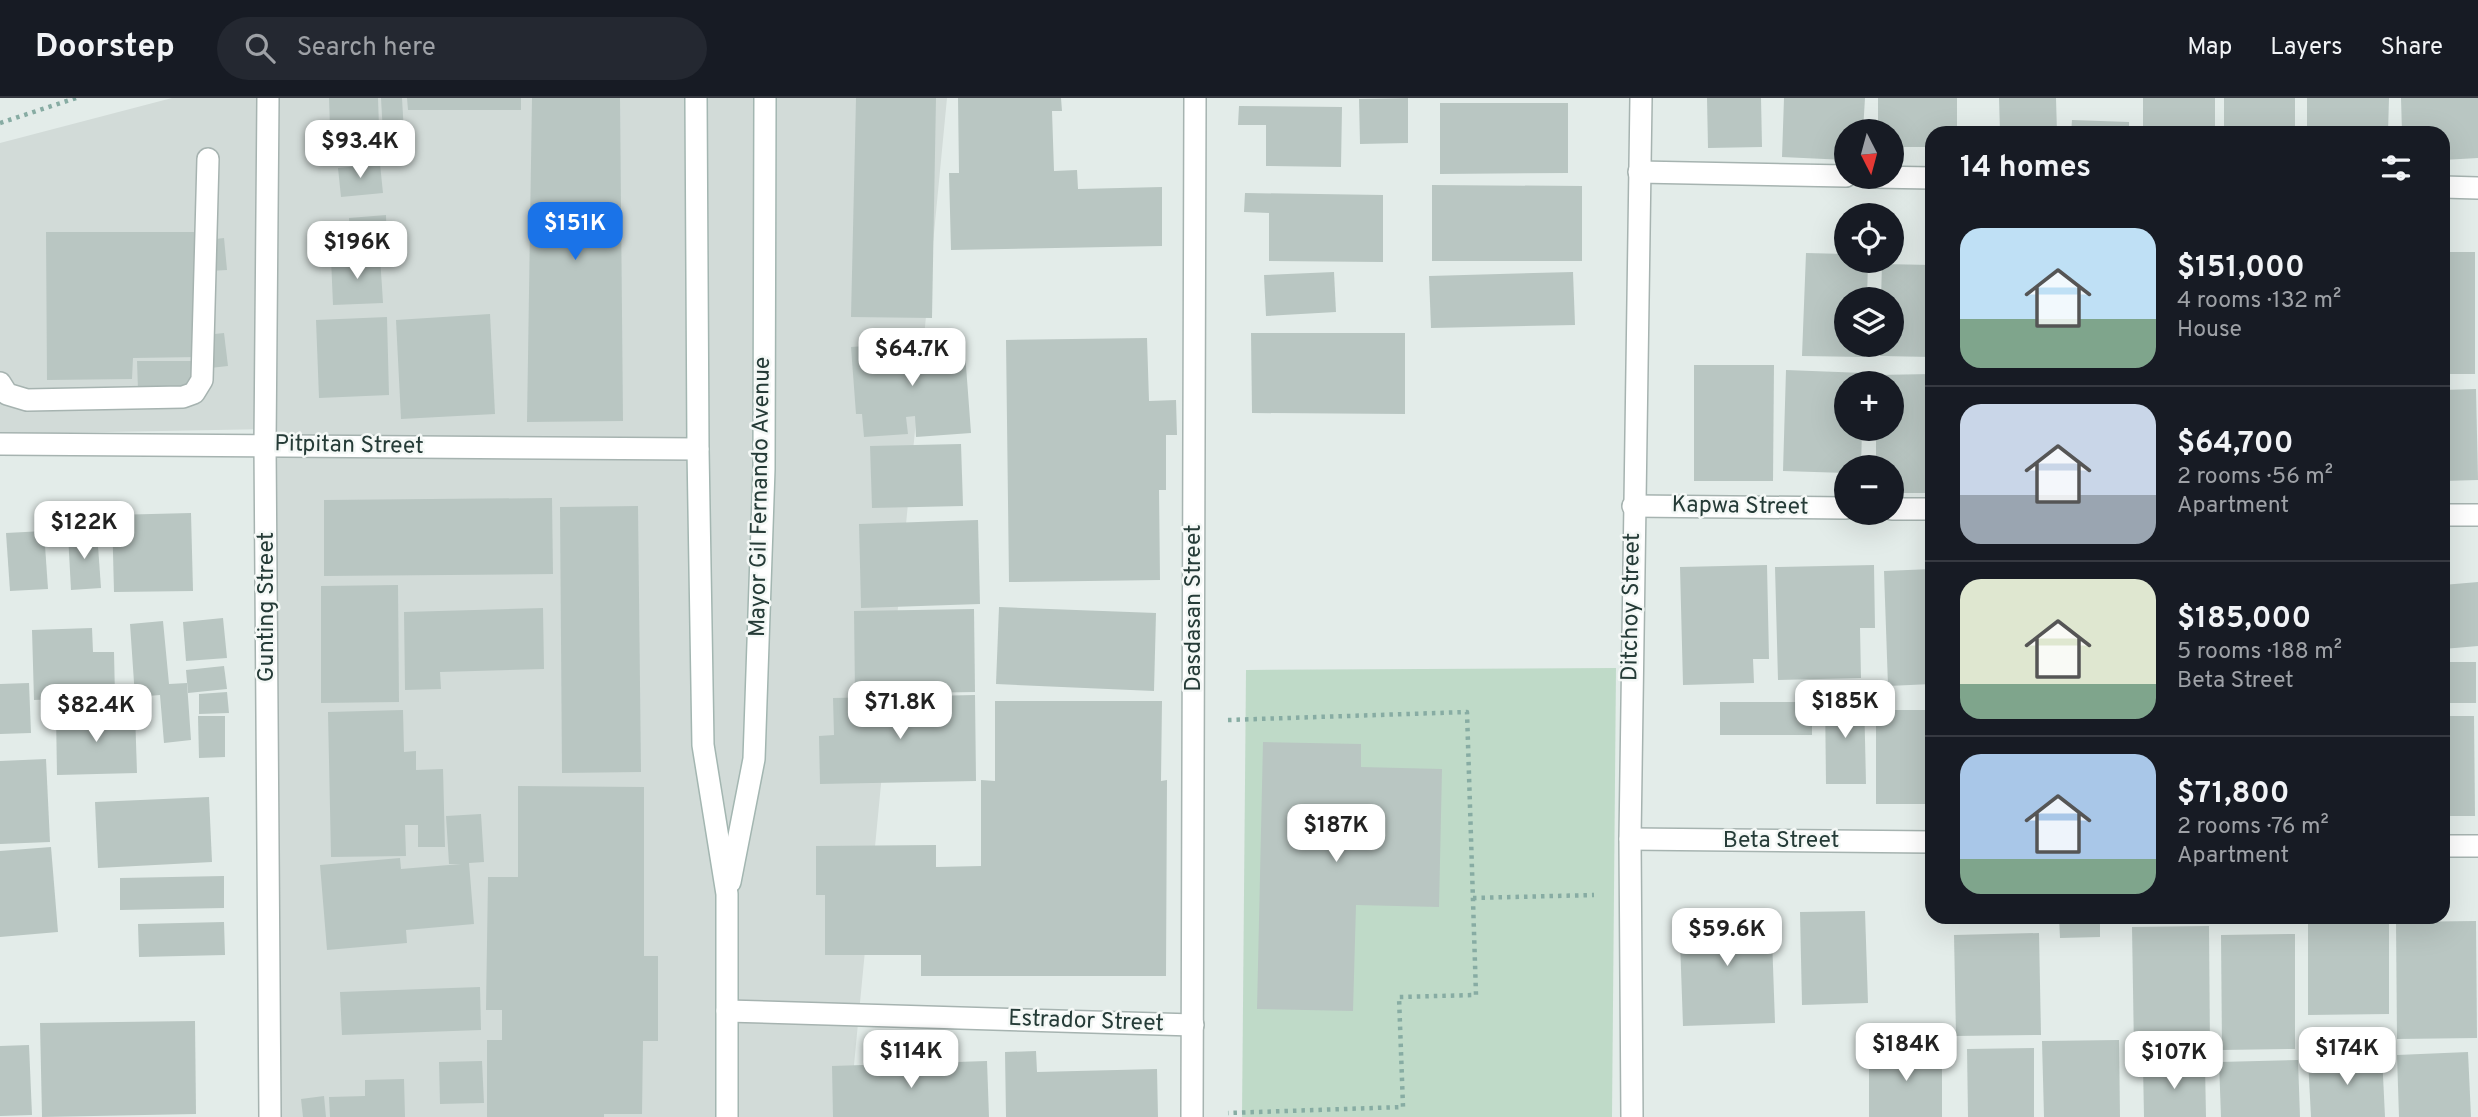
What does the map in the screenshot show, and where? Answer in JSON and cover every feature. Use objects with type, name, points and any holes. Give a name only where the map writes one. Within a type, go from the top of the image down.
[{"type":"street","name":"Gunting Street","points":[[268,98],[265,445],[270,1117]]},
{"type":"street","name":"Mayor Gil Fernando Avenue","points":[[696,98],[703,745],[727,894],[727,1117]]},
{"type":"street","name":"Mayor Gil Fernando Avenue","points":[[727,894],[754,759],[764,469],[765,98]]},
{"type":"street","name":"Dasdasan Street","points":[[1192,1116],[1195,98]]},
{"type":"street","name":"Ditchoy Street","points":[[1632,1117],[1630,839],[1641,98]]},
{"type":"street","points":[[0,383],[7,394],[27,400],[183,397],[194,393],[202,380],[208,159]]},
{"type":"street","points":[[1639,173],[1834,176]]},
{"type":"street","points":[[1904,178],[1925,178]]},
{"type":"street","points":[[2450,187],[2478,188]]},
{"type":"street","name":"Pitpitan Street","points":[[0,444],[698,449]]},
{"type":"street","name":"Kapwa Street","points":[[1633,506],[1834,508]]},
{"type":"street","points":[[1904,509],[1925,509]]},
{"type":"street","points":[[2450,515],[2478,515]]},
{"type":"street","name":"Beta Street","points":[[1630,839],[1925,842]]},
{"type":"street","points":[[2450,846],[2478,846]]},
{"type":"street","name":"Estrador Street","points":[[727,1011],[1193,1025]]},
{"type":"path","points":[[0,123],[76,98]]},
{"type":"path","points":[[1192,1116],[1403,1107],[1399,997],[1476,995],[1466,712],[1194,721]]},
{"type":"path","points":[[1473,898],[1630,895]]},
{"type":"shaded area","points":[[172,98],[947,98],[849,1117],[275,1117],[273,429],[0,434],[0,143]]},
{"type":"green space","points":[[1616,668],[1612,1117],[1242,1117],[1246,670]]},
{"type":"building","points":[[329,98],[378,98],[380,155],[331,157]]},
{"type":"building","points":[[381,98],[402,98],[405,151],[384,152]]},
{"type":"building","points":[[407,98],[521,98],[521,110],[408,110]]},
{"type":"building","points":[[532,98],[620,98],[623,421],[527,422]]},
{"type":"building","points":[[856,98],[936,98],[932,318],[851,317]]},
{"type":"building","points":[[958,98],[1061,98],[1062,111],[1052,111],[1054,171],[1077,170],[1078,189],[1162,187],[1162,246],[951,250],[949,173],[959,173]]},
{"type":"building","points":[[1408,98],[1408,143],[1360,144],[1359,99]]},
{"type":"building","points":[[1707,98],[1761,98],[1762,147],[1708,148]]},
{"type":"building","points":[[1784,98],[1865,98],[1864,119],[1834,119],[1834,159],[1782,157]]},
{"type":"building","points":[[1878,98],[1957,98],[1957,126],[1925,126],[1925,147],[1904,147],[1904,119],[1878,119]]},
{"type":"building","points":[[1999,98],[2056,98],[2057,126],[2000,126]]},
{"type":"building","points":[[2143,98],[2215,98],[2215,126],[2143,126]]},
{"type":"building","points":[[2224,98],[2295,98],[2295,126],[2224,126]]},
{"type":"building","points":[[2307,98],[2389,98],[2388,126],[2307,126]]},
{"type":"building","points":[[2401,98],[2478,98],[2478,158],[2450,160],[2450,126],[2402,126]]},
{"type":"building","points":[[1440,103],[1568,103],[1568,173],[1440,174]]},
{"type":"building","points":[[1239,106],[1342,107],[1341,167],[1266,166],[1266,125],[1238,125]]},
{"type":"building","points":[[2072,120],[2129,122],[2129,126],[2072,126]]},
{"type":"building","points":[[380,164],[383,193],[341,197],[338,168]]},
{"type":"building","points":[[1432,185],[1582,186],[1582,261],[1432,261]]},
{"type":"building","points":[[1245,193],[1383,195],[1383,262],[1269,261],[1269,213],[1244,212]]},
{"type":"building","points":[[386,215],[387,252],[351,254],[349,218]]},
{"type":"building","points":[[46,232],[199,232],[199,357],[133,358],[132,379],[47,380]]},
{"type":"building","points":[[224,238],[227,270],[210,271],[207,240]]},
{"type":"building","points":[[2450,252],[2475,252],[2475,374],[2450,374]]},
{"type":"building","points":[[1806,253],[1834,254],[1834,273],[1868,273],[1867,287],[1834,287],[1834,357],[1802,356]]},
{"type":"building","points":[[380,256],[383,303],[333,305],[331,258]]},
{"type":"building","points":[[1904,264],[1925,265],[1925,357],[1904,356],[1904,287],[1881,287],[1882,273],[1904,273]]},
{"type":"building","points":[[1334,272],[1336,312],[1266,316],[1264,275]]},
{"type":"building","points":[[1573,272],[1575,325],[1431,328],[1429,276]]},
{"type":"building","points":[[490,314],[495,414],[401,419],[396,320]]},
{"type":"building","points":[[387,317],[389,395],[319,398],[316,320]]},
{"type":"building","points":[[224,333],[228,366],[210,368],[205,335]]},
{"type":"building","points":[[1251,333],[1405,333],[1405,414],[1252,413]]},
{"type":"building","points":[[1147,338],[1149,401],[1176,400],[1177,435],[1166,435],[1166,490],[1159,490],[1160,580],[1009,582],[1006,340]]},
{"type":"building","points":[[964,339],[971,433],[916,437],[915,416],[906,417],[908,434],[864,437],[862,414],[856,414],[851,347]]},
{"type":"building","points":[[137,361],[193,361],[193,390],[138,390]]},
{"type":"building","points":[[1694,365],[1774,365],[1773,481],[1694,481]]},
{"type":"building","points":[[1786,370],[1834,372],[1834,441],[1862,441],[1861,455],[1834,455],[1834,473],[1783,471]]},
{"type":"building","points":[[1904,374],[1925,374],[1925,493],[1904,493],[1904,455],[1876,455],[1876,441],[1904,441]]},
{"type":"building","points":[[2476,389],[2478,480],[2450,481],[2450,390]]},
{"type":"building","points":[[961,444],[963,506],[872,508],[870,446]]},
{"type":"building","points":[[552,498],[553,574],[324,576],[324,500]]},
{"type":"building","points":[[638,506],[641,772],[562,773],[560,507]]},
{"type":"building","points":[[191,513],[193,591],[114,592],[112,515]]},
{"type":"building","points":[[978,520],[980,604],[861,608],[859,524]]},
{"type":"building","points":[[44,531],[48,589],[10,591],[6,533]]},
{"type":"building","points":[[97,532],[101,588],[71,590],[68,534]]},
{"type":"building","points":[[1767,565],[1769,659],[1753,659],[1754,683],[1683,685],[1680,567]]},
{"type":"building","points":[[1874,565],[1875,628],[1860,628],[1861,678],[1778,680],[1775,567]]},
{"type":"building","points":[[1925,569],[1925,684],[1888,686],[1884,571]]},
{"type":"building","points":[[2478,582],[2478,646],[2450,648],[2450,584]]},
{"type":"building","points":[[398,585],[399,702],[321,703],[321,586]]},
{"type":"building","points":[[999,607],[1156,613],[1154,691],[996,684]]},
{"type":"building","points":[[543,608],[544,669],[440,672],[441,689],[405,690],[404,612]]},
{"type":"building","points":[[974,609],[975,692],[855,694],[854,611]]},
{"type":"building","points":[[223,618],[227,658],[186,661],[183,622]]},
{"type":"building","points":[[163,621],[169,684],[187,683],[191,740],[164,743],[160,695],[135,697],[130,624]]},
{"type":"building","points":[[92,628],[93,652],[114,652],[115,697],[34,700],[32,630]]},
{"type":"building","points":[[2450,662],[2476,662],[2476,703],[2450,703]]},
{"type":"building","points":[[224,666],[227,689],[188,693],[186,670]]},
{"type":"building","points":[[29,683],[31,733],[0,734],[0,684]]},
{"type":"building","points":[[227,692],[229,713],[199,714],[199,694]]},
{"type":"building","points":[[975,695],[976,781],[820,784],[819,736],[834,735],[833,698]]},
{"type":"building","points":[[1825,695],[1864,695],[1866,784],[1826,784]]},
{"type":"building","points":[[995,701],[1162,701],[1161,781],[1167,780],[1166,976],[921,976],[921,955],[825,955],[825,895],[816,895],[816,846],[936,845],[936,867],[981,866],[981,780],[995,781]]},
{"type":"building","points":[[1720,702],[1812,702],[1812,735],[1720,735]]},
{"type":"building","points":[[403,710],[404,752],[416,751],[416,770],[443,769],[445,847],[418,847],[418,825],[405,825],[406,856],[331,857],[328,712]]},
{"type":"building","points":[[1876,710],[1925,710],[1925,804],[1876,804]]},
{"type":"building","points":[[135,712],[137,773],[57,775],[56,714]]},
{"type":"building","points":[[198,716],[225,716],[225,757],[199,758]]},
{"type":"building","points":[[2450,716],[2474,716],[2475,816],[2450,816]]},
{"type":"building","points":[[1263,742],[1361,744],[1361,767],[1442,769],[1439,907],[1356,905],[1353,1011],[1257,1009]]},
{"type":"building","points":[[46,759],[50,842],[0,844],[0,761]]},
{"type":"building","points":[[518,786],[644,787],[644,956],[658,956],[658,1041],[643,1041],[642,1114],[604,1114],[604,1117],[487,1117],[487,1040],[502,1040],[502,1010],[486,1010],[488,877],[518,877]]},
{"type":"building","points":[[209,797],[212,862],[98,868],[95,802]]},
{"type":"building","points":[[481,814],[484,862],[469,863],[474,924],[406,930],[407,943],[327,950],[320,865],[400,858],[401,869],[461,864],[449,864],[446,816]]},
{"type":"building","points":[[51,847],[58,932],[0,937],[0,851]]},
{"type":"building","points":[[224,876],[224,908],[120,910],[120,878]]},
{"type":"building","points":[[1771,909],[1775,1023],[1683,1026],[1679,912]]},
{"type":"building","points":[[1865,911],[1868,1003],[1802,1005],[1800,912]]},
{"type":"building","points":[[2450,921],[2476,921],[2477,1038],[2397,1039],[2396,924],[2450,924]]},
{"type":"building","points":[[224,922],[225,955],[139,957],[138,924]]},
{"type":"building","points":[[2059,924],[2100,924],[2100,937],[2060,938]]},
{"type":"building","points":[[2308,924],[2389,924],[2389,1014],[2308,1015]]},
{"type":"building","points":[[2209,926],[2210,1049],[2134,1050],[2132,927]]},
{"type":"building","points":[[2039,933],[2041,1035],[1956,1036],[1954,935]]},
{"type":"building","points":[[2295,934],[2295,1049],[2222,1050],[2221,935]]},
{"type":"building","points":[[480,987],[481,1030],[342,1035],[340,992]]},
{"type":"building","points":[[195,1021],[196,1114],[42,1117],[40,1023]]},
{"type":"building","points":[[2119,1040],[2120,1117],[2044,1117],[2042,1041]]},
{"type":"building","points":[[29,1045],[32,1115],[0,1116],[0,1046]]},
{"type":"building","points":[[1942,1048],[1942,1117],[1869,1117],[1869,1049]]},
{"type":"building","points":[[2034,1048],[2034,1117],[1968,1117],[1967,1049]]},
{"type":"building","points":[[1036,1051],[1037,1072],[1157,1069],[1158,1117],[1006,1117],[1005,1052]]},
{"type":"building","points":[[2468,1052],[2471,1117],[2399,1117],[2397,1055]]},
{"type":"building","points":[[2382,1055],[2385,1117],[2311,1117],[2308,1059]]},
{"type":"building","points":[[2298,1060],[2300,1117],[2221,1117],[2219,1062]]},
{"type":"building","points":[[482,1061],[484,1103],[440,1104],[439,1062]]},
{"type":"building","points":[[987,1061],[989,1117],[833,1117],[832,1066]]},
{"type":"building","points":[[2143,1065],[2205,1065],[2206,1117],[2144,1117]]},
{"type":"building","points":[[404,1079],[405,1117],[330,1117],[329,1097],[365,1096],[365,1080]]},
{"type":"building","points":[[324,1096],[326,1117],[303,1117],[301,1099]]}]
